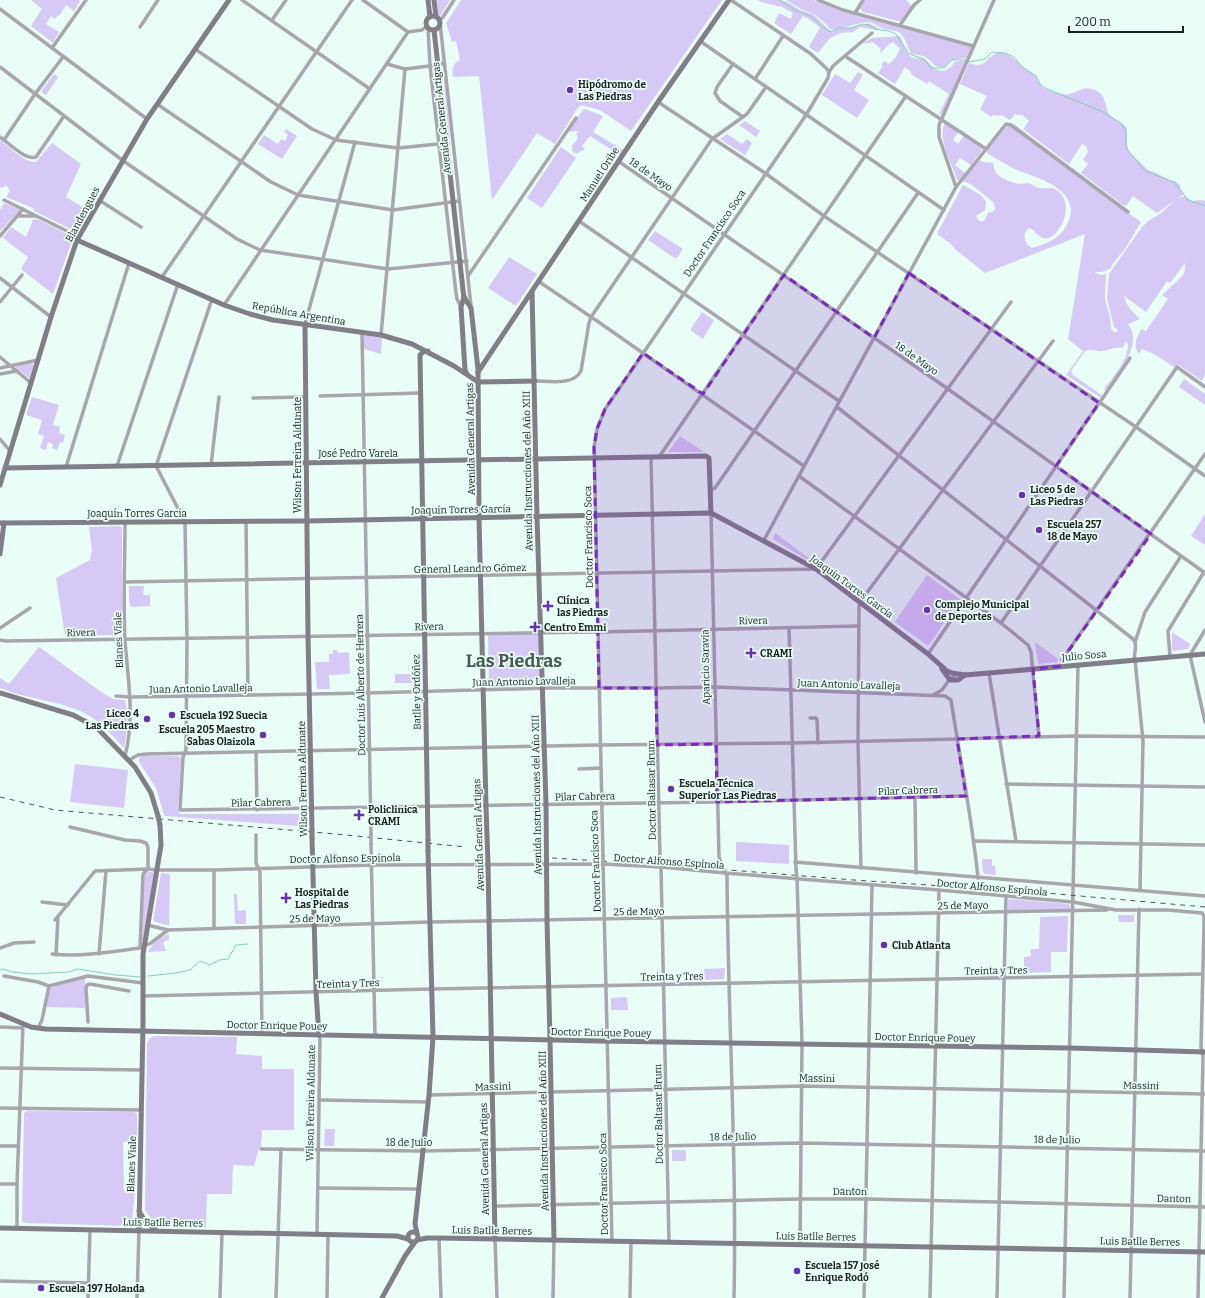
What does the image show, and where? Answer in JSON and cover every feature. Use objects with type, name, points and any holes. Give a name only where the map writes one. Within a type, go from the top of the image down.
[{"type":"street","points":[[52,48],[86,0]]},
{"type":"street","points":[[140,26],[158,0]]},
{"type":"street","name":"Blandengues","points":[[0,486],[51,317],[78,238],[146,119],[229,0]]},
{"type":"street","points":[[242,0],[370,88]]},
{"type":"street","points":[[272,20],[286,0]]},
{"type":"street","points":[[162,277],[352,0]]},
{"type":"street","points":[[363,0],[408,32],[422,30],[427,27]]},
{"type":"street","points":[[428,0],[439,27],[434,30]]},
{"type":"street","points":[[434,0],[436,19]]},
{"type":"street","points":[[427,27],[427,20],[443,17],[454,0]]},
{"type":"street","points":[[730,0],[811,54],[829,72],[833,66],[872,33]]},
{"type":"street","name":"Manuel Oribe","points":[[486,360],[618,160],[730,0]]},
{"type":"street","points":[[818,0],[834,7],[973,46]]},
{"type":"street","points":[[855,13],[863,0]]},
{"type":"street","points":[[900,25],[914,5],[920,0]]},
{"type":"street","points":[[956,187],[939,137],[939,125],[994,0]]},
{"type":"street","points":[[0,9],[146,119]]},
{"type":"street","name":"Avenida General Artigas","points":[[436,19],[444,63],[471,308]]},
{"type":"street","points":[[427,27],[434,30]]},
{"type":"street","name":"Avenida General Artigas","points":[[427,27],[452,262],[457,299],[461,307]]},
{"type":"street","points":[[434,30],[464,297],[461,307],[461,317],[466,372],[469,376],[474,376],[486,360]]},
{"type":"street","points":[[224,305],[408,32]]},
{"type":"street","points":[[755,79],[783,36]]},
{"type":"street","points":[[700,41],[944,210]]},
{"type":"street","points":[[195,49],[312,129],[336,140],[398,148],[453,142]]},
{"type":"street","points":[[845,56],[986,149]]},
{"type":"street","points":[[4,140],[35,94],[63,57]]},
{"type":"street","points":[[387,64],[405,69],[444,63]]},
{"type":"street","points":[[733,64],[717,87],[715,93],[720,101],[743,117]]},
{"type":"street","points":[[0,67],[122,160],[237,238],[260,250],[388,269],[466,261]]},
{"type":"street","points":[[381,335],[405,69]]},
{"type":"street","name":"Doctor Francisco Soca","points":[[612,1241],[594,439],[603,413],[683,293],[806,115],[827,81],[829,72]]},
{"type":"street","points":[[478,382],[567,381],[575,379],[579,376],[591,317],[712,139],[750,111],[766,88]]},
{"type":"street","points":[[659,457],[906,96]]},
{"type":"street","points":[[658,102],[765,173],[824,216],[1136,427],[1205,476]]},
{"type":"street","points":[[157,104],[271,182],[298,195],[393,210],[459,201]]},
{"type":"street","points":[[0,137],[26,156],[33,158],[36,156],[64,116]]},
{"type":"street","points":[[468,276],[576,118]]},
{"type":"street","points":[[764,540],[956,187],[1006,124],[1011,125],[1128,212]]},
{"type":"street","points":[[305,324],[355,142]]},
{"type":"street","name":"18 de Mayo","points":[[618,160],[948,389],[1205,572]]},
{"type":"street","points":[[711,490],[715,488],[918,192]]},
{"type":"street","name":"República Argentina","points":[[4,200],[129,263],[224,305],[273,320],[381,335],[428,351],[478,382]]},
{"type":"street","points":[[99,200],[141,227]]},
{"type":"street","points":[[0,236],[23,209]]},
{"type":"street","points":[[18,216],[36,216]]},
{"type":"street","points":[[578,222],[839,401]]},
{"type":"street","points":[[66,467],[129,263]]},
{"type":"street","points":[[0,302],[22,275]]},
{"type":"street","points":[[0,278],[51,317]]},
{"type":"street","points":[[538,281],[703,394],[804,466]]},
{"type":"street","points":[[117,466],[178,284]]},
{"type":"street","name":"Avenida Instrucciones del Año XIII","points":[[532,292],[540,632],[546,804],[548,986],[554,1240],[553,1298]]},
{"type":"street","points":[[464,297],[471,308],[478,372]]},
{"type":"street","points":[[184,754],[186,750],[187,696],[185,522],[156,466],[212,299]]},
{"type":"street","points":[[816,569],[1011,302]]},
{"type":"street","points":[[461,317],[472,316]]},
{"type":"street","name":"Wilson Ferreira Aldunate","points":[[305,324],[306,521],[310,752],[316,926],[316,992],[320,1039],[317,1234]]},
{"type":"street","name":"Doctor Luis Alberto de Herrera","points":[[362,332],[365,577],[376,1036]]},
{"type":"street","points":[[861,868],[858,742],[858,626],[860,602],[1053,341]]},
{"type":"street","name":"Batlle y Ordóñez","points":[[413,1237],[429,1095],[433,1037],[428,851],[420,355],[417,346]]},
{"type":"street","points":[[420,355],[423,352],[428,351]]},
{"type":"street","points":[[0,357],[31,383]]},
{"type":"street","points":[[928,654],[1130,358]]},
{"type":"street","points":[[0,368],[38,360]]},
{"type":"street","points":[[477,365],[486,360]]},
{"type":"street","points":[[454,366],[466,365],[470,362],[477,365]]},
{"type":"street","points":[[1001,623],[1177,368],[1205,387]]},
{"type":"street","points":[[0,374],[17,371]]},
{"type":"street","name":"Avenida General Artigas","points":[[478,372],[478,460],[497,1298]]},
{"type":"street","points":[[320,396],[420,393]]},
{"type":"street","points":[[211,465],[219,397]]},
{"type":"street","points":[[253,398],[306,397]]},
{"type":"street","points":[[837,407],[1133,638],[1136,647],[1134,656],[1142,736],[1140,890]]},
{"type":"street","points":[[0,439],[10,451]]},
{"type":"street","points":[[1062,666],[1062,660],[1151,534],[1205,454]]},
{"type":"street","name":"José Pedro Varela","points":[[5,468],[706,456],[709,458]]},
{"type":"street","name":"Doctor Baltasar Brum","points":[[651,457],[669,1242]]},
{"type":"street","name":"Aparicio Saravia","points":[[709,458],[711,490],[718,857],[727,876],[735,1244],[734,1298]]},
{"type":"street","points":[[799,476],[900,548],[1001,623],[1028,645],[1031,652],[1039,736]]},
{"type":"street","name":"Joaquín Torres García","points":[[2,523],[246,522],[711,513],[816,569],[928,654],[947,671],[965,675]]},
{"type":"street","name":"Blanes Viale","points":[[125,522],[125,640],[130,697],[129,742],[127,758]]},
{"type":"street","points":[[246,522],[245,580],[248,695]]},
{"type":"street","points":[[0,554],[2,523]]},
{"type":"street","points":[[1135,642],[1145,612],[1181,556]]},
{"type":"street","name":"General Leandro Gómez","points":[[125,582],[816,569]]},
{"type":"street","points":[[1170,657],[1168,630],[1205,572]]},
{"type":"street","points":[[0,628],[30,608]]},
{"type":"street","name":"Rivera","points":[[0,640],[187,639],[858,626]]},
{"type":"street","points":[[789,628],[793,801],[802,1044],[800,1245]]},
{"type":"street","points":[[1205,630],[1190,655],[1205,722]]},
{"type":"street","name":"Joaquín Torres García","points":[[928,654],[945,673],[949,680]]},
{"type":"street","name":"Julio Sosa","points":[[965,675],[1205,654]]},
{"type":"street","points":[[1064,1298],[1078,665]]},
{"type":"street","points":[[989,673],[1016,841]]},
{"type":"street","points":[[933,695],[942,690],[949,680],[957,674]]},
{"type":"street","points":[[949,680],[958,680],[965,675]]},
{"type":"street","name":"Juan Antonio Lavalleja","points":[[116,696],[425,692],[543,688],[715,687],[933,695],[945,696],[951,700],[957,739]]},
{"type":"street","name":"Blanes Viale","points":[[0,693],[80,718],[101,732],[138,771],[154,800],[158,816],[161,845],[142,948],[143,1031],[137,1298]]},
{"type":"street","points":[[1199,694],[1205,694]]},
{"type":"street","points":[[810,718],[816,718],[817,720],[818,743]]},
{"type":"street","points":[[127,758],[138,755],[256,752],[369,751],[600,745],[818,743],[1039,736],[1205,737]]},
{"type":"street","points":[[957,739],[974,841],[978,878]]},
{"type":"street","points":[[256,752],[257,810]]},
{"type":"street","name":"Pilar Cabrera","points":[[184,754],[180,810],[793,801],[966,796]]},
{"type":"street","points":[[579,769],[601,768]]},
{"type":"street","points":[[1006,784],[1205,788]]},
{"type":"street","points":[[915,798],[916,873]]},
{"type":"street","points":[[70,827],[125,840],[146,843],[148,847],[148,869],[143,874],[142,948]]},
{"type":"street","points":[[256,835],[256,863],[260,872],[262,1034]]},
{"type":"street","points":[[974,841],[1205,845]]},
{"type":"street","points":[[795,862],[1205,896]]},
{"type":"street","name":"Doctor Alfonso Espínola","points":[[55,920],[95,871],[148,869],[214,870],[372,865],[604,864],[725,872],[1073,902],[1116,910],[1168,910],[1202,913],[1204,916],[1202,974]]},
{"type":"street","points":[[214,870],[214,928]]},
{"type":"street","points":[[99,954],[106,871]]},
{"type":"street","points":[[864,1298],[872,885]]},
{"type":"street","points":[[930,1298],[939,890]]},
{"type":"street","points":[[997,1298],[1006,896]]},
{"type":"street","points":[[42,902],[68,905]]},
{"type":"street","points":[[1130,1298],[1139,909]]},
{"type":"street","name":"25 de Mayo","points":[[147,925],[168,930],[430,922],[1116,910]]},
{"type":"street","points":[[58,916],[54,954],[99,954],[142,948],[168,930]]},
{"type":"street","points":[[0,948],[14,943],[34,942]]},
{"type":"street","points":[[1198,1298],[1200,1151],[1203,1094],[1202,974]]},
{"type":"street","name":"Treinta y Tres","points":[[143,996],[374,991],[432,988],[1202,974]]},
{"type":"street","points":[[4,976],[38,982],[49,986],[88,976],[143,983]]},
{"type":"street","points":[[88,1022],[87,985],[90,984],[129,991]]},
{"type":"street","points":[[38,1028],[42,1020],[49,986]]},
{"type":"street","name":"Doctor Enrique Pouey","points":[[0,1014],[23,1026],[53,1030],[665,1042],[936,1045],[1203,1052]]},
{"type":"street","points":[[0,1027],[23,1026],[20,1069],[17,1184],[18,1228]]},
{"type":"street","points":[[0,1068],[142,1070]]},
{"type":"street","name":"Massini","points":[[429,1095],[802,1086],[1203,1094]]},
{"type":"street","points":[[320,1100],[428,1102]]},
{"type":"street","points":[[0,1108],[141,1110]]},
{"type":"street","name":"18 de Julio","points":[[261,1149],[423,1151],[801,1142],[1205,1151]]},
{"type":"street","points":[[0,1146],[18,1146]]},
{"type":"street","points":[[276,1298],[281,1149]]},
{"type":"street","points":[[0,1184],[17,1184]]},
{"type":"street","points":[[318,1188],[418,1190]]},
{"type":"street","name":"Danton","points":[[495,1206],[734,1200],[866,1199],[1205,1207]]},
{"type":"street","points":[[138,1210],[145,1221],[157,1230]]},
{"type":"street","name":"Luis Batlle Berres","points":[[0,1228],[157,1230],[427,1238],[998,1247],[1205,1252]]},
{"type":"street","points":[[88,1298],[90,1230]]},
{"type":"street","points":[[220,1298],[222,1233]]},
{"type":"street","points":[[326,1298],[328,1235]]},
{"type":"street","points":[[382,1298],[406,1256],[413,1237]]},
{"type":"street","points":[[439,1238],[441,1298]]},
{"type":"street","points":[[630,1298],[631,1242]]},
{"type":"street","points":[[0,1281],[89,1283]]},
{"type":"highlighted area","points":[[909,273],[1099,403],[1056,466],[1151,534],[1062,660],[1062,666],[1033,669],[1039,736],[957,739],[966,796],[717,802],[716,744],[657,745],[656,688],[599,688],[594,447],[597,429],[605,409],[643,353],[703,394],[784,275],[874,338]]},
{"type":"shaded area","points":[[31,0],[80,1],[74,11],[66,5],[59,16],[58,15],[55,19],[51,16],[46,24],[59,32],[53,43],[31,26],[42,9]]},
{"type":"shaded area","points":[[437,0],[450,0],[440,16],[436,12],[438,11]]},
{"type":"shaded area","name":"Hipódromo de Las Piedras","points":[[461,0],[722,0],[631,131],[600,110],[581,105],[575,111],[555,144],[537,133],[492,200],[479,76],[453,77],[453,67],[455,63],[460,60],[456,41],[452,42],[446,23]]},
{"type":"shaded area","points":[[757,0],[781,0],[787,2],[800,10],[813,14],[828,29],[833,31],[868,23],[879,28],[876,30],[860,27],[853,32],[841,33],[830,38],[818,53],[809,47],[820,27],[803,16],[791,34],[774,23],[779,13],[791,19],[793,13],[782,7]]},
{"type":"shaded area","points":[[786,0],[813,0],[847,13],[971,48],[966,59],[957,58],[945,67],[938,67],[935,66],[928,58],[911,54],[907,44],[899,32],[884,29],[869,22],[833,30],[814,14],[801,9]]},
{"type":"shaded area","points":[[865,0],[906,0],[912,6],[901,21],[898,21],[863,12],[860,8]]},
{"type":"shaded area","points":[[900,36],[905,49],[910,56],[913,58],[924,59],[937,70],[945,71],[952,66],[954,62],[960,60],[966,62],[942,115],[939,114],[949,94],[929,81],[927,84],[911,74],[911,72],[905,67],[895,84],[878,73],[883,66],[881,65],[884,61],[889,64],[896,57],[900,49],[893,42],[889,44],[881,53],[881,49],[873,42],[862,44],[872,38]]},
{"type":"shaded area","points":[[999,52],[1013,58],[1033,74],[1045,89],[1057,93],[1069,94],[1087,88],[1095,90],[1102,95],[1110,115],[1127,128],[1127,145],[1129,152],[1148,170],[1169,180],[1175,181],[1180,185],[1184,194],[1157,213],[1133,196],[1126,206],[1123,205],[1081,173],[1088,164],[1083,160],[1088,152],[1086,146],[1082,144],[1069,164],[1023,129],[1029,121],[1023,115],[1015,114],[1010,120],[1002,115],[993,115],[991,117],[980,109],[987,96],[960,84],[969,63],[975,65],[983,64]]},
{"type":"shaded area","points":[[434,70],[435,71],[441,139],[440,138]]},
{"type":"shaded area","points":[[444,71],[450,138],[449,137]]},
{"type":"shaded area","points":[[858,72],[863,75],[854,90],[869,100],[857,118],[822,95],[835,74],[850,83]]},
{"type":"shaded area","points":[[54,74],[58,77],[46,95],[42,93],[42,90]]},
{"type":"shaded area","points":[[585,109],[603,116],[593,132],[623,150],[620,155],[590,136],[582,146],[585,149],[578,153],[574,153],[572,151],[572,145],[578,138],[576,134],[579,132],[569,132],[569,129]]},
{"type":"shaded area","points":[[745,121],[760,131],[756,137],[739,125]]},
{"type":"shaded area","points":[[945,121],[959,131],[953,140],[958,144],[965,134],[982,147],[982,150],[971,165],[960,158],[955,165],[965,173],[960,180],[957,180],[946,151],[943,136]]},
{"type":"shaded area","points":[[1015,125],[1125,208],[1127,212],[1141,222],[1125,249],[1110,269],[1095,273],[1102,275],[1106,274],[1105,299],[1111,328],[1114,332],[1117,332],[1118,330],[1114,327],[1107,299],[1109,274],[1142,227],[1178,198],[1185,196],[1191,201],[1205,201],[1205,374],[1202,381],[1179,365],[1174,367],[1154,354],[1142,349],[1139,354],[1136,347],[1136,342],[1141,329],[1146,331],[1168,299],[1162,295],[1182,276],[1185,270],[1185,263],[1170,283],[1167,281],[1146,312],[1124,296],[1128,306],[1140,319],[1128,324],[1132,332],[1133,340],[1131,349],[1123,367],[1107,391],[1104,389],[1116,373],[1127,353],[1127,342],[1125,342],[1123,348],[1104,351],[1085,351],[1071,371],[1073,375],[1103,396],[1101,398],[1066,375],[1083,351],[1068,339],[1085,234],[985,273],[956,250],[950,243],[937,234],[963,185],[981,195],[986,202],[985,210],[976,216],[978,220],[982,222],[985,220],[988,213],[994,211],[995,208],[993,202],[972,185],[963,181],[980,160],[983,162],[993,163],[994,169],[1000,177],[1019,184],[1028,183],[1039,188],[1053,188],[1059,192],[1065,200],[1066,209],[1064,219],[1058,231],[1049,238],[1046,238],[1038,235],[1029,228],[1025,232],[1025,240],[1028,245],[1032,248],[1044,244],[1055,238],[1063,231],[1069,220],[1071,210],[1069,201],[1063,193],[1047,182],[1015,169],[987,153],[987,150],[1007,126]]},
{"type":"shaded area","points":[[286,129],[297,136],[282,159],[258,144],[264,135],[278,144],[281,139],[285,141],[288,135],[284,132]]},
{"type":"shaded area","points":[[727,134],[742,144],[747,139],[752,143],[745,155],[720,139]]},
{"type":"shaded area","points":[[0,140],[17,154],[31,162],[36,162],[52,143],[81,164],[66,197],[89,211],[77,232],[34,211],[33,208],[6,197],[10,191],[6,185],[2,188],[0,187]]},
{"type":"shaded area","points":[[561,147],[576,158],[542,208],[527,198]]},
{"type":"shaded area","points":[[4,203],[20,210],[0,231],[0,210]]},
{"type":"shaded area","points":[[37,219],[67,234],[66,239],[72,241],[53,294],[21,269],[28,257],[3,238],[11,227],[26,237],[33,220]]},
{"type":"shaded area","points":[[655,231],[683,249],[676,259],[648,240]]},
{"type":"shaded area","points":[[509,257],[537,274],[516,306],[488,288]]},
{"type":"shaded area","points":[[702,312],[714,320],[703,339],[690,330]]},
{"type":"shaded area","points":[[365,335],[382,338],[381,354],[364,349]]},
{"type":"shaded area","points":[[30,363],[34,366],[29,378],[16,368],[16,366]]},
{"type":"shaded area","points":[[1184,379],[1205,394],[1205,405],[1179,387]]},
{"type":"shaded area","points":[[32,397],[59,405],[53,425],[60,427],[59,433],[65,435],[63,443],[60,442],[57,450],[52,448],[53,444],[48,442],[46,450],[40,448],[44,436],[38,434],[42,420],[26,415]]},
{"type":"shaded area","points":[[680,436],[704,452],[668,452]]},
{"type":"shaded area","points":[[1205,514],[1205,545],[1191,536]]},
{"type":"shaded area","points":[[120,526],[122,528],[122,635],[65,636],[56,578],[90,560],[92,551],[89,527]]},
{"type":"shaded area","points":[[775,533],[810,559],[809,561],[773,539]]},
{"type":"shaded area","name":"Complejo Municipal de Deportes","points":[[927,575],[960,599],[929,645],[895,622]]},
{"type":"shaded area","points":[[129,586],[144,586],[143,595],[150,595],[150,606],[131,607],[129,600]]},
{"type":"shaded area","points":[[1172,632],[1190,644],[1188,649],[1172,651]]},
{"type":"shaded area","points":[[540,633],[541,686],[489,688],[488,635]]},
{"type":"shaded area","points":[[1035,642],[1058,659],[1056,662],[1039,664]]},
{"type":"shaded area","points":[[39,647],[104,694],[114,699],[125,700],[127,724],[124,748],[103,726],[93,718],[78,710],[0,688],[0,678],[9,684]]},
{"type":"shaded area","points":[[333,650],[337,650],[338,653],[349,652],[350,674],[329,675],[330,689],[317,689],[315,662],[329,662],[329,654],[333,654]]},
{"type":"shaded area","points":[[395,674],[412,674],[412,683],[395,683]]},
{"type":"shaded area","points":[[179,756],[181,759],[178,811],[180,814],[299,814],[299,826],[165,816],[156,788],[139,762],[140,757]]},
{"type":"shaded area","points":[[75,764],[128,770],[124,808],[70,802]]},
{"type":"shaded area","points":[[736,842],[789,845],[789,864],[736,861]]},
{"type":"shaded area","points":[[982,859],[992,859],[992,866],[995,866],[996,875],[985,874],[983,872]]},
{"type":"shaded area","points":[[153,872],[154,875],[142,943],[144,876],[145,873]]},
{"type":"shaded area","points":[[161,873],[170,874],[170,925],[153,921]]},
{"type":"shaded area","points":[[234,894],[237,894],[238,911],[246,910],[246,924],[235,924]]},
{"type":"shaded area","points":[[1009,899],[1069,904],[1071,908],[1009,910]]},
{"type":"shaded area","points":[[1118,915],[1134,915],[1134,922],[1119,922]]},
{"type":"shaded area","points":[[1068,916],[1067,952],[1051,952],[1051,972],[1024,973],[1024,957],[1031,956],[1031,949],[1039,949],[1040,917]]},
{"type":"shaded area","points":[[169,934],[169,940],[163,942],[166,951],[148,952],[151,946]]},
{"type":"shaded area","points":[[725,968],[724,979],[705,980],[704,969]]},
{"type":"shaded area","points":[[85,977],[85,1008],[46,1007],[50,988]]},
{"type":"shaded area","points":[[627,997],[628,1010],[611,1010],[611,998]]},
{"type":"shaded area","points":[[155,1036],[237,1037],[236,1054],[262,1056],[262,1069],[294,1069],[294,1130],[262,1130],[261,1147],[259,1148],[254,1166],[233,1165],[232,1194],[207,1194],[206,1227],[163,1226],[155,1223],[145,1210],[147,1043],[150,1038]]},
{"type":"shaded area","points":[[27,1111],[137,1113],[137,1141],[123,1142],[124,1192],[135,1193],[131,1226],[24,1223],[22,1221],[24,1113]]},
{"type":"shaded area","points":[[325,1129],[335,1129],[334,1146],[325,1146]]},
{"type":"shaded area","points":[[672,1150],[686,1150],[686,1161],[672,1161]]},
{"type":"waterway","points":[[779,0],[797,11],[812,17],[821,26],[831,32],[839,28],[850,28],[863,24],[869,25],[875,29],[889,31],[896,34],[909,54],[924,59],[931,68],[944,68],[952,60],[960,59],[966,61]]},
{"type":"waterway","points":[[969,62],[985,59],[992,52],[1005,53],[1014,57],[1021,66],[1036,76],[1040,84],[1045,88],[1103,112],[1122,124],[1126,132],[1127,149],[1145,171],[1174,182],[1188,200],[1205,206]]},
{"type":"waterway","points":[[148,976],[190,970],[200,961],[210,965],[219,960],[228,959],[236,945],[248,944]]},
{"type":"waterway","points":[[0,970],[2,969],[32,974],[69,972],[77,969],[140,977]]},
{"type":"railway","points":[[0,797],[55,810],[336,834],[466,847]]},
{"type":"railway","points":[[552,858],[1046,893],[1205,907]]},
{"type":"place","name":"Hipódromo de Las Piedras","points":[[570,90]]},
{"type":"place","name":"Liceo 5 de Las Piedras","points":[[1022,495]]},
{"type":"place","name":"Escuela 257 18 de Mayo","points":[[1039,530]]},
{"type":"place","name":"Clínica las Piedras","points":[[548,606]]},
{"type":"place","name":"Complejo Municipal de Deportes","points":[[927,610]]},
{"type":"place","name":"Centro Emmi","points":[[535,627]]},
{"type":"place","name":"CRAMI","points":[[751,653]]},
{"type":"place","name":"Escuela 192 Suecia","points":[[172,715]]},
{"type":"place","name":"Liceo 4 Las Piedras","points":[[147,719]]},
{"type":"place","name":"Escuela 205 Maestro Sabas Olaizola","points":[[263,735]]},
{"type":"place","name":"Escuela Técnica Superior Las Piedras","points":[[671,789]]},
{"type":"place","name":"Policlinica CRAMI","points":[[359,815]]},
{"type":"place","name":"Hospital de Las Piedras","points":[[286,898]]},
{"type":"place","name":"Club Atlanta","points":[[884,945]]},
{"type":"place","name":"Escuela 157 José Enrique Rodó","points":[[797,1271]]},
{"type":"place","name":"Escuela 197 Holanda","points":[[41,1288]]},
{"type":"district","name":"Las Piedras","points":[[514,661]]}]
